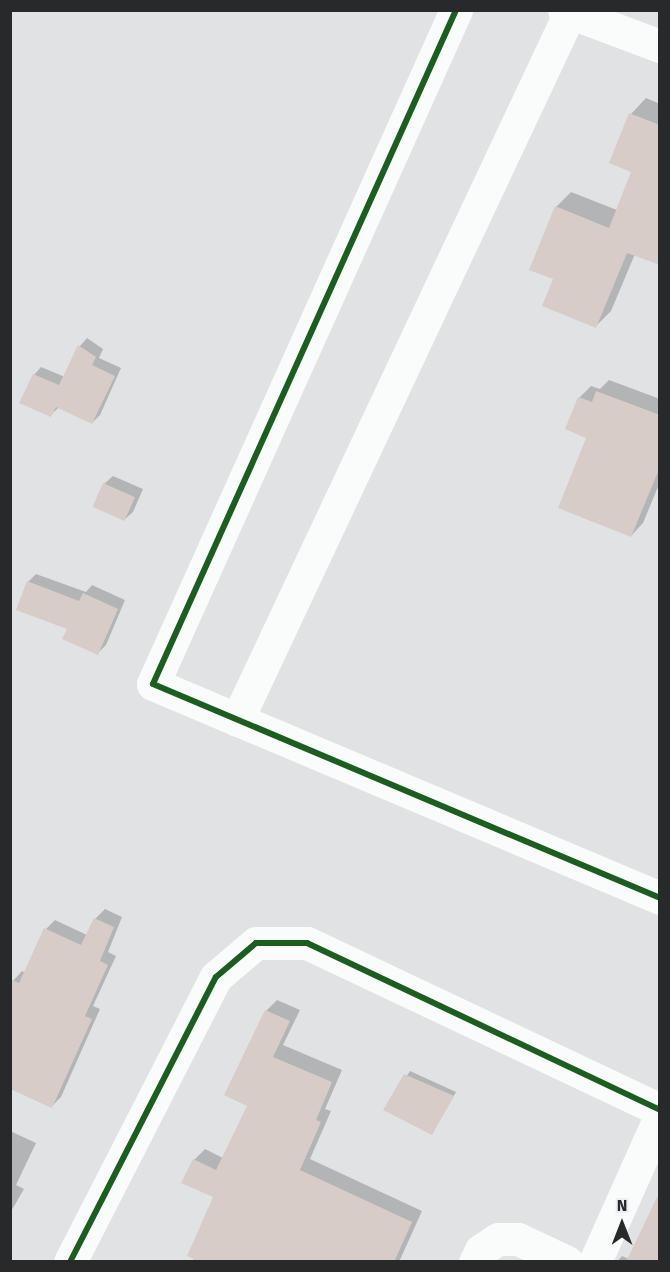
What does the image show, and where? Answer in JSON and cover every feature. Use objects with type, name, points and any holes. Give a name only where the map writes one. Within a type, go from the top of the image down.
[{"type":"street","points":[[456,10],[153,684],[660,898]]},
{"type":"street","points":[[237,720],[568,11],[660,46]]},
{"type":"street","points":[[70,1262],[216,976],[256,943],[308,943],[660,1110]]},
{"type":"street","points":[[595,1262],[660,1117]]},
{"type":"street","points":[[475,1262],[481,1250],[498,1239],[518,1239],[567,1262]]},
{"type":"building","points":[[629,113],[660,125],[660,265],[627,253],[596,328],[542,306],[553,279],[529,270],[555,206],[609,228],[631,172],[609,163]]},
{"type":"building","points":[[78,345],[96,357],[92,365],[115,376],[92,424],[56,407],[51,417],[19,403],[33,374],[59,385]]},
{"type":"building","points":[[596,391],[660,415],[660,467],[631,537],[558,508],[586,438],[565,429],[578,397],[592,402]]},
{"type":"building","points":[[103,483],[135,497],[124,521],[92,507]]},
{"type":"building","points":[[27,581],[79,601],[83,593],[118,609],[98,655],[62,639],[67,629],[16,610]]},
{"type":"building","points":[[94,918],[114,927],[100,961],[108,965],[85,1016],[92,1019],[52,1108],[10,1089],[10,979],[19,983],[44,928],[81,945]]},
{"type":"building","points":[[265,1010],[290,1021],[273,1057],[332,1082],[316,1120],[321,1122],[300,1170],[412,1222],[394,1262],[200,1262],[187,1256],[213,1197],[181,1183],[193,1159],[216,1170],[247,1106],[224,1095]]},
{"type":"building","points":[[404,1074],[454,1096],[432,1135],[383,1110]]},
{"type":"building","points":[[660,1191],[660,1262],[626,1262]]},
{"type":"cycle path","points":[[456,10],[153,684],[660,898]]},
{"type":"cycle path","points":[[70,1262],[216,977],[256,943],[307,943],[660,1110]]}]
